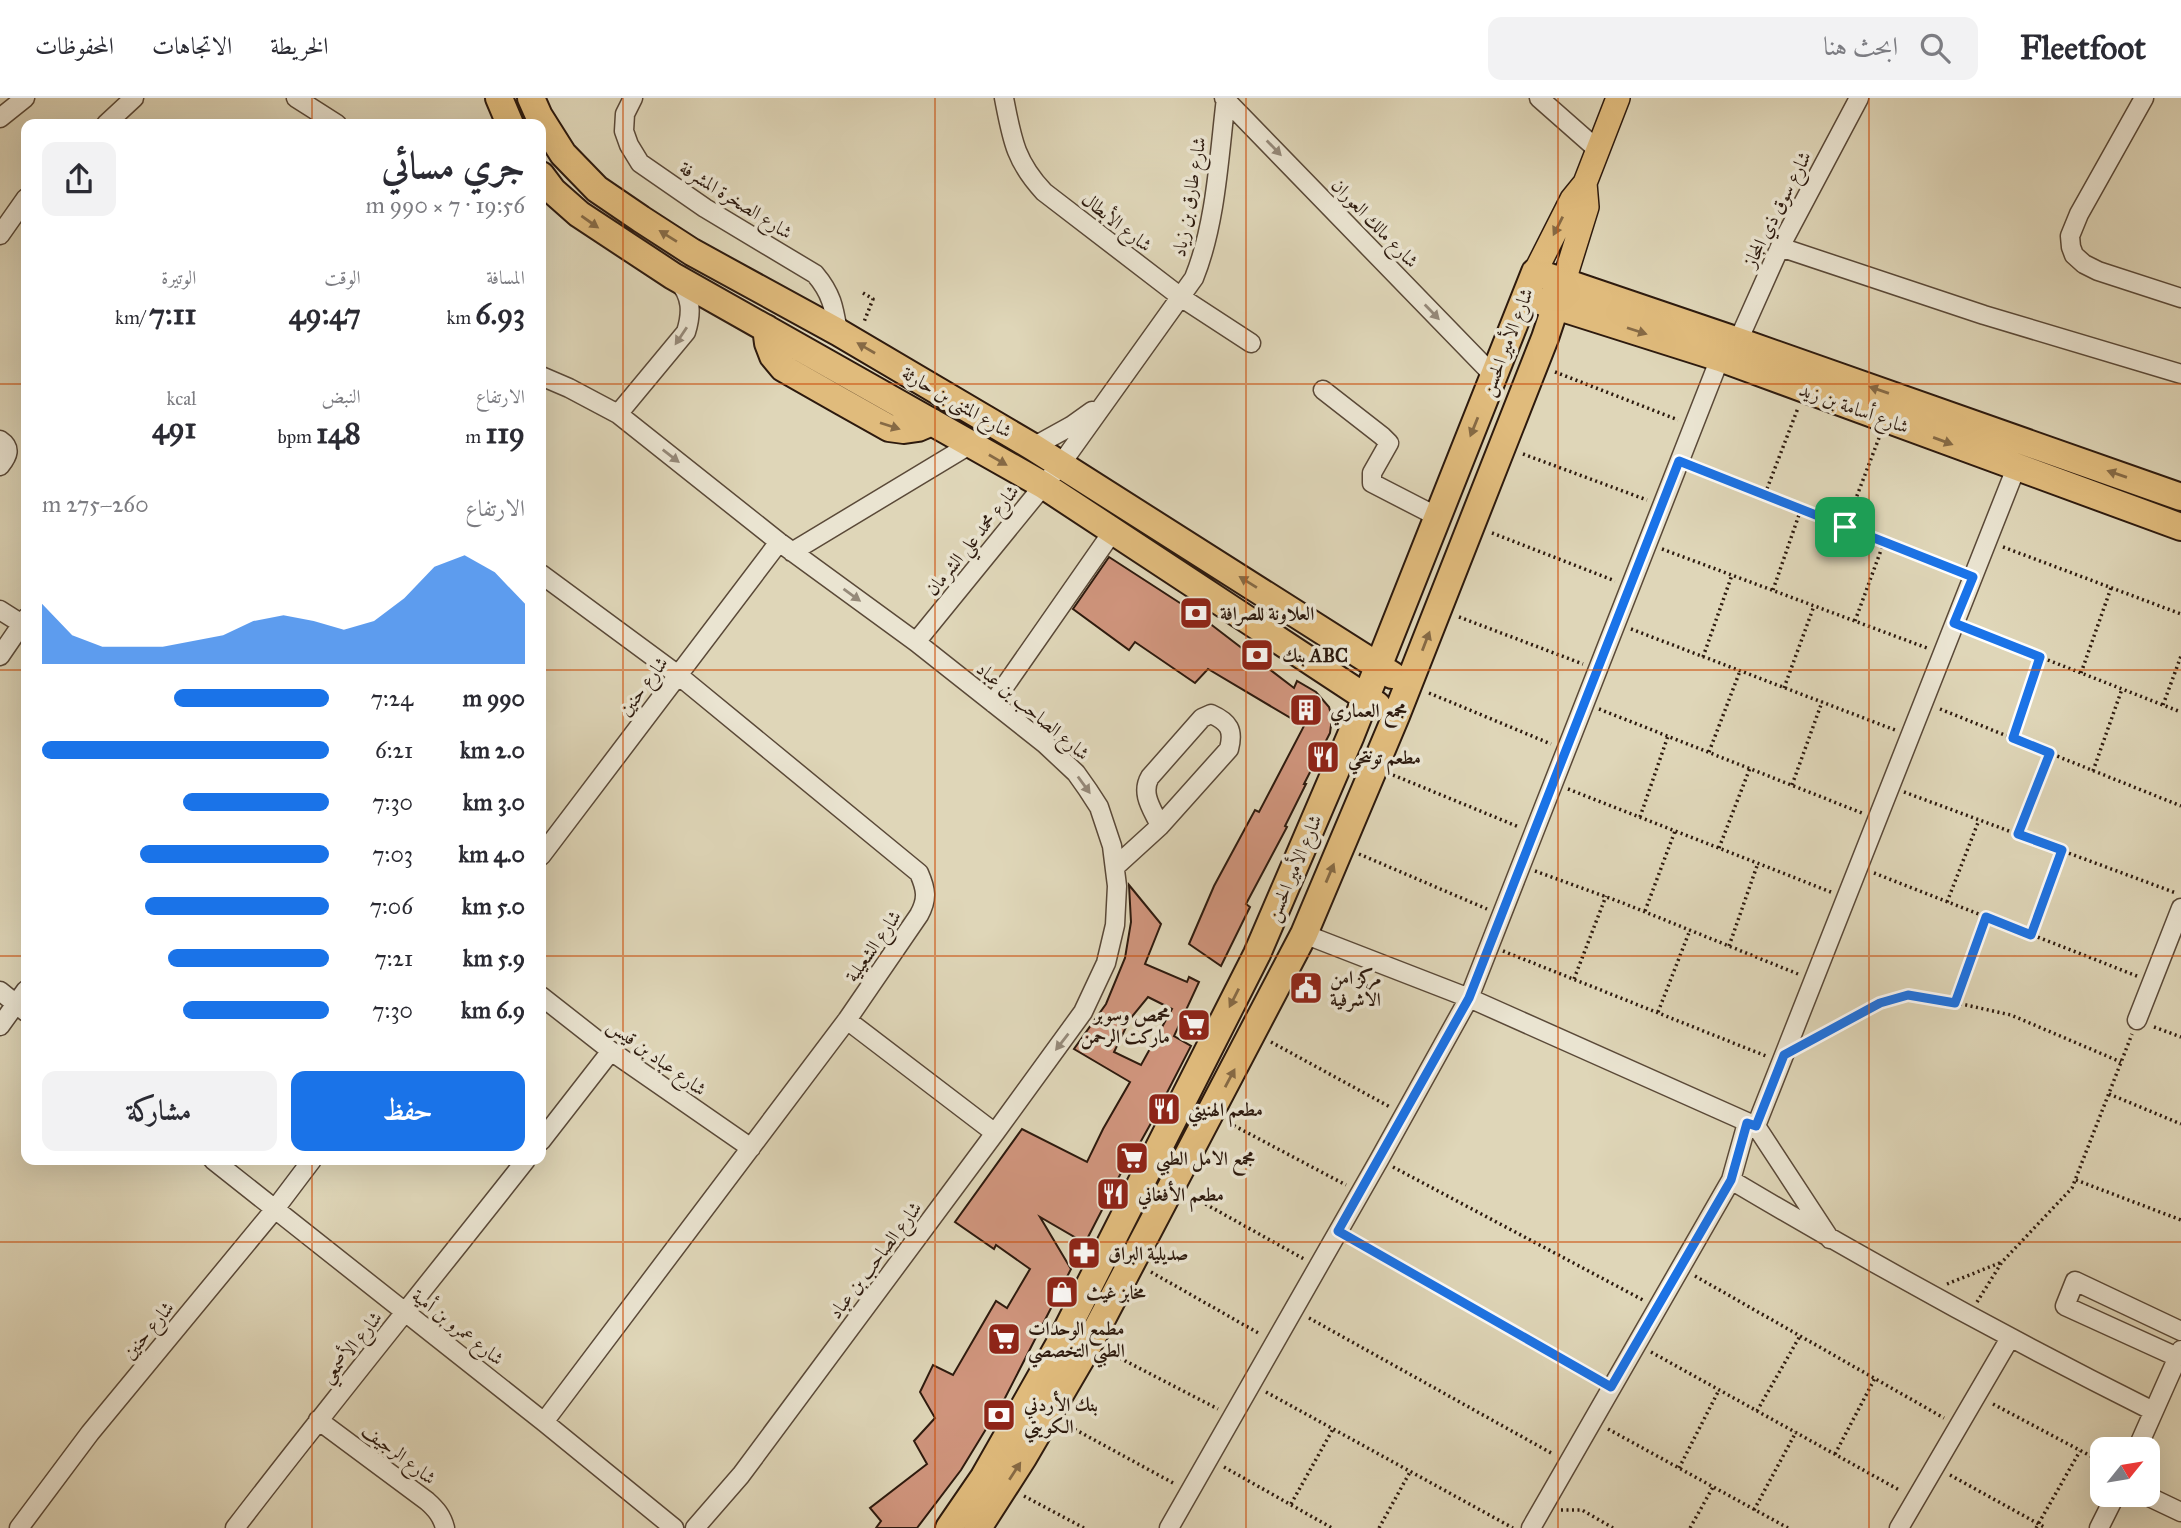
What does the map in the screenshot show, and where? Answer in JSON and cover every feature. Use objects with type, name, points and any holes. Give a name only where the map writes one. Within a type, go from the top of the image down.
[{"type":"highway","points":[[499,98],[508,119]]},
{"type":"highway","name":"شارع المثنى بن حارثة","points":[[531,98],[541,119]]},
{"type":"highway","name":"شارع المثنى بن حارثة","points":[[546,127],[563,154],[597,189],[692,252],[838,332],[1034,447],[1409,685]]},
{"type":"highway","name":"شارع المثنى بن حارثة","points":[[546,182],[579,214],[673,276],[1044,485],[1396,716]]},
{"type":"highway","name":"شارع الأمير الحسن","points":[[949,1528],[984,1477],[1060,1343],[1257,954],[1351,735],[1535,272]]},
{"type":"highway","name":"شارع أسامة بن زيد","points":[[1535,272],[1589,315],[1729,349],[1805,390],[2181,527]]},
{"type":"highway","name":"شارع الأمير الحسن","points":[[978,1528],[1049,1415],[1090,1343],[1304,934],[1409,685],[1560,294]]},
{"type":"highway","name":"شارع أسامة بن زيد","points":[[1525,297],[1560,294],[2181,497]]},
{"type":"highway","points":[[1545,338],[1558,322],[1570,316],[1589,315]]},
{"type":"highway","points":[[1343,643],[1368,638],[1399,617]]},
{"type":"highway","points":[[1328,672],[1342,692],[1347,705],[1351,735]]},
{"type":"highway","points":[[1257,954],[1287,969]]},
{"type":"main road","name":"شارع الأمير الحسن","points":[[1535,272],[1572,199],[1585,183],[1618,98]]},
{"type":"main road","name":"شارع الأمير الحسن","points":[[1560,294],[1587,207],[1585,183]]},
{"type":"street","points":[[0,118],[25,98]]},
{"type":"street","points":[[111,119],[134,98]]},
{"type":"street","points":[[296,98],[329,119]]},
{"type":"street","name":"شارع الصخرة المشرفة","points":[[633,98],[625,114],[624,131],[640,163],[705,208],[815,274],[832,300],[838,332]]},
{"type":"street","name":"شارع الأبطال","points":[[1004,98],[1013,144],[1020,161],[1044,192],[1182,298],[1251,343]]},
{"type":"street","name":"شارع طارق بن زياد","points":[[1061,464],[1194,278],[1204,254],[1226,98]]},
{"type":"street","name":"شارع مالك العوران","points":[[1226,98],[1494,376]]},
{"type":"street","points":[[1539,98],[1598,150]]},
{"type":"street","name":"شارع سوق ذي المجاز","points":[[1168,1528],[1469,998],[1693,426],[1780,247],[1859,98]]},
{"type":"street","points":[[2144,98],[2079,214],[2070,236],[2071,247],[2074,255],[2084,264],[2098,271],[2181,298]]},
{"type":"street","points":[[0,235],[21,205]]},
{"type":"street","points":[[1780,247],[1984,315],[2181,374]]},
{"type":"street","points":[[618,414],[686,332],[690,302],[684,287],[673,276]]},
{"type":"street","name":"شارع الصاحب بن عباد","points":[[546,378],[618,414],[786,547],[916,642],[1061,758],[1099,807],[1107,826],[1115,867],[1115,925],[1106,962],[1095,988],[1068,1034],[741,1475],[695,1528]]},
{"type":"street","points":[[1323,390],[1389,443],[1372,473],[1372,483],[1438,517]]},
{"type":"street","name":"شارع طارق بن زياد","points":[[1034,447],[1071,426],[1105,400]]},
{"type":"street","points":[[0,440],[9,452],[0,466]]},
{"type":"street","points":[[786,547],[971,444]]},
{"type":"street","name":"شارع محمد علي الشرمان","points":[[916,642],[1061,464]]},
{"type":"street","points":[[1531,1528],[1731,1180],[1751,1124],[1782,1058],[2016,467]]},
{"type":"street","points":[[993,703],[1113,531]]},
{"type":"street","name":"شارع حنين","points":[[546,849],[678,675],[786,547]]},
{"type":"street","name":"شارع الشعيلية","points":[[544,1422],[847,1020],[925,905],[924,885],[919,873],[678,675],[546,577]]},
{"type":"street","points":[[0,610],[21,620]]},
{"type":"street","points":[[0,656],[21,625]]},
{"type":"street","points":[[1115,867],[1160,826],[1229,749],[1232,737],[1229,727],[1220,718],[1211,714],[1202,718],[1150,777],[1145,786],[1146,795],[1160,826]]},
{"type":"street","points":[[2137,1020],[2181,908]]},
{"type":"street","points":[[1304,934],[1469,998],[1751,1124],[1830,1240]]},
{"type":"street","points":[[0,991],[21,1001]]},
{"type":"street","name":"شارع عباد بن قيس","points":[[546,1000],[611,1051],[751,1149]]},
{"type":"street","points":[[0,1026],[21,1004]]},
{"type":"street","points":[[847,1020],[995,1133]]},
{"type":"street","points":[[546,1135],[611,1051]]},
{"type":"street","name":"شارع عمرو بن أمية","points":[[220,1165],[674,1528]]},
{"type":"street","name":"شارع حنين","points":[[19,1528],[90,1433],[308,1165]]},
{"type":"street","name":"شارع الأصمعي","points":[[235,1528],[522,1165]]},
{"type":"street","points":[[1731,1180],[1830,1240],[2010,1338],[2153,1411]]},
{"type":"street","points":[[2142,1437],[2179,1353],[2064,1306],[2075,1281],[2181,1331]]},
{"type":"street","points":[[1899,1528],[2010,1338]]},
{"type":"street","name":"شارع الرجيف","points":[[318,1420],[427,1501],[436,1509],[445,1528]]},
{"type":"street","points":[[2160,1502],[2181,1512]]},
{"type":"street","points":[[2099,1528],[2110,1507]]},
{"type":"path","points":[[863,293],[873,299]]},
{"type":"path","points":[[1535,364],[1693,426]]},
{"type":"path","points":[[1765,494],[1805,390]]},
{"type":"path","points":[[1845,527],[1886,420]]},
{"type":"path","points":[[1502,446],[1662,506]]},
{"type":"path","points":[[1679,461],[1973,577]]},
{"type":"path","points":[[1773,590],[1801,509]]},
{"type":"path","points":[[1471,525],[1630,587]]},
{"type":"path","points":[[1987,541],[2181,614]]},
{"type":"path","points":[[1855,621],[1884,542]]},
{"type":"path","points":[[1647,544],[1942,653]]},
{"type":"path","points":[[1703,657],[1732,575]]},
{"type":"path","points":[[2081,673],[2111,588]]},
{"type":"path","points":[[1784,688],[1814,606]]},
{"type":"path","points":[[1438,609],[1598,669]]},
{"type":"path","points":[[1954,623],[2181,712]]},
{"type":"path","points":[[1616,624],[1910,736]]},
{"type":"path","points":[[2163,705],[2181,656]]},
{"type":"path","points":[[2013,738],[2040,657]]},
{"type":"path","points":[[1709,752],[1741,671]]},
{"type":"path","points":[[1409,685],[1566,750]]},
{"type":"path","points":[[2093,771],[2122,689]]},
{"type":"path","points":[[1792,785],[1822,702]]},
{"type":"path","points":[[1923,702],[2181,806]]},
{"type":"path","points":[[1585,703],[1877,819]]},
{"type":"path","points":[[1640,817],[1668,736]]},
{"type":"path","points":[[2018,834],[2050,753]]},
{"type":"path","points":[[1375,767],[1534,833]]},
{"type":"path","points":[[1719,848],[1750,768]]},
{"type":"path","points":[[1553,783],[1846,898]]},
{"type":"path","points":[[1890,786],[2181,895]]},
{"type":"path","points":[[1947,902],[1979,820]]},
{"type":"path","points":[[1645,912],[1675,831]]},
{"type":"path","points":[[1341,846],[1501,916]]},
{"type":"path","points":[[2031,935],[2062,850]]},
{"type":"path","points":[[1729,946],[1758,863]]},
{"type":"path","points":[[1521,866],[1606,896],[1813,980]]},
{"type":"path","points":[[1858,867],[2152,982]]},
{"type":"path","points":[[1574,979],[1606,896]]},
{"type":"path","points":[[1955,1003],[1986,917]]},
{"type":"path","points":[[1658,1012],[1690,930]]},
{"type":"path","points":[[1490,946],[1782,1058],[1880,1003],[1908,995],[2011,1015],[2122,1062]]},
{"type":"path","points":[[1969,1316],[2002,1262],[2073,1188],[2137,1020],[2181,1037]]},
{"type":"path","points":[[1254,1032],[1404,1115]]},
{"type":"path","points":[[2109,1094],[2181,1124]]},
{"type":"path","points":[[1211,1114],[1360,1193]]},
{"type":"path","points":[[1379,1160],[1657,1307]]},
{"type":"path","points":[[2076,1180],[2181,1220]]},
{"type":"path","points":[[1173,1185],[1318,1267]]},
{"type":"path","points":[[1338,1231],[1611,1387]]},
{"type":"path","points":[[1133,1262],[1274,1342]]},
{"type":"path","points":[[1926,1292],[2002,1262]]},
{"type":"path","points":[[1680,1268],[1958,1426]]},
{"type":"path","points":[[1293,1310],[1567,1462]]},
{"type":"path","points":[[1758,1411],[1800,1336]]},
{"type":"path","points":[[1090,1343],[1232,1417]]},
{"type":"path","points":[[1636,1344],[1915,1499]]},
{"type":"path","points":[[1835,1454],[1874,1378]]},
{"type":"path","points":[[1251,1384],[1513,1528]]},
{"type":"path","points":[[1679,1468],[1719,1390]]},
{"type":"path","points":[[1976,1395],[2090,1456]]},
{"type":"path","points":[[1049,1415],[1189,1492]]},
{"type":"path","points":[[1592,1420],[1787,1528]]},
{"type":"path","points":[[1291,1504],[1333,1429]]},
{"type":"path","points":[[1754,1510],[1796,1432]]},
{"type":"path","points":[[2038,1526],[2080,1451]]},
{"type":"path","points":[[1209,1458],[1291,1504],[1324,1526],[1332,1528]]},
{"type":"path","points":[[1935,1466],[2038,1526],[2046,1528]]},
{"type":"path","points":[[1379,1528],[1410,1472]]},
{"type":"path","points":[[1005,1486],[1084,1528]]},
{"type":"path","points":[[1690,1528],[1713,1487]]},
{"type":"path","points":[[1541,1510],[1581,1510],[1614,1528]]},
{"type":"building","points":[[1109,557],[1200,616],[1294,688],[1297,681],[1316,692],[1329,707],[1332,718],[1330,733],[1304,784],[1285,826],[1287,827],[1246,904],[1250,907],[1221,966],[1189,944],[1214,886],[1255,810],[1259,812],[1304,726],[1208,669],[1195,683],[1135,642],[1129,650],[1073,609]]},
{"type":"building","points":[[1129,885],[1161,924],[1145,964],[1187,982],[1189,977],[1199,982],[1174,1036],[1191,1046],[1085,1243],[1040,1217],[1071,1269],[1005,1398],[961,1470],[917,1528],[876,1528],[881,1521],[870,1508],[927,1464],[914,1441],[935,1418],[920,1392],[933,1365],[953,1375],[996,1301],[1007,1308],[1030,1269],[996,1245],[994,1249],[955,1222],[1022,1129],[1087,1162],[1130,1082],[1074,1049],[1106,1004],[1125,958],[1131,922]],"holes":[[[1148,997],[1172,1009],[1141,1065],[1114,1052],[1130,1019]]]},
{"type":"place","name":"العلاونة للصرافة","points":[[1196,613]]},
{"type":"place","name":"بنك ABC","points":[[1257,655]]},
{"type":"place","name":"مجمع العماري","points":[[1306,710]]},
{"type":"place","name":"مطعم تونتحي","points":[[1323,757]]},
{"type":"place","name":"مركز امن الاشرفية","points":[[1306,988]]},
{"type":"place","name":"محمص وسوبر ماركت الرحمن","points":[[1194,1025]]},
{"type":"place","name":"مطعم الهنيني","points":[[1164,1109]]},
{"type":"place","name":"مجمع الامل الطبي","points":[[1132,1158]]},
{"type":"place","name":"مطعم الأفغاني","points":[[1113,1194]]},
{"type":"place","name":"صديلية البراق","points":[[1084,1253]]},
{"type":"place","name":"مخابز غيث","points":[[1062,1292]]},
{"type":"place","name":"مطمع الوحدات الطبي التخصصي","points":[[1004,1339]]},
{"type":"place","name":"بنك الأردني الكويتي","points":[[999,1415]]},
{"type":"route","points":[[1679,461],[1845,527],[1973,577],[1954,623],[2040,657],[2013,738],[2050,753],[2018,834],[2062,850],[2031,935],[1986,917],[1955,1003],[1908,995],[1880,1003],[1784,1055],[1756,1126],[1747,1123],[1731,1180],[1611,1387],[1338,1231],[1469,998],[1679,461]]}]
